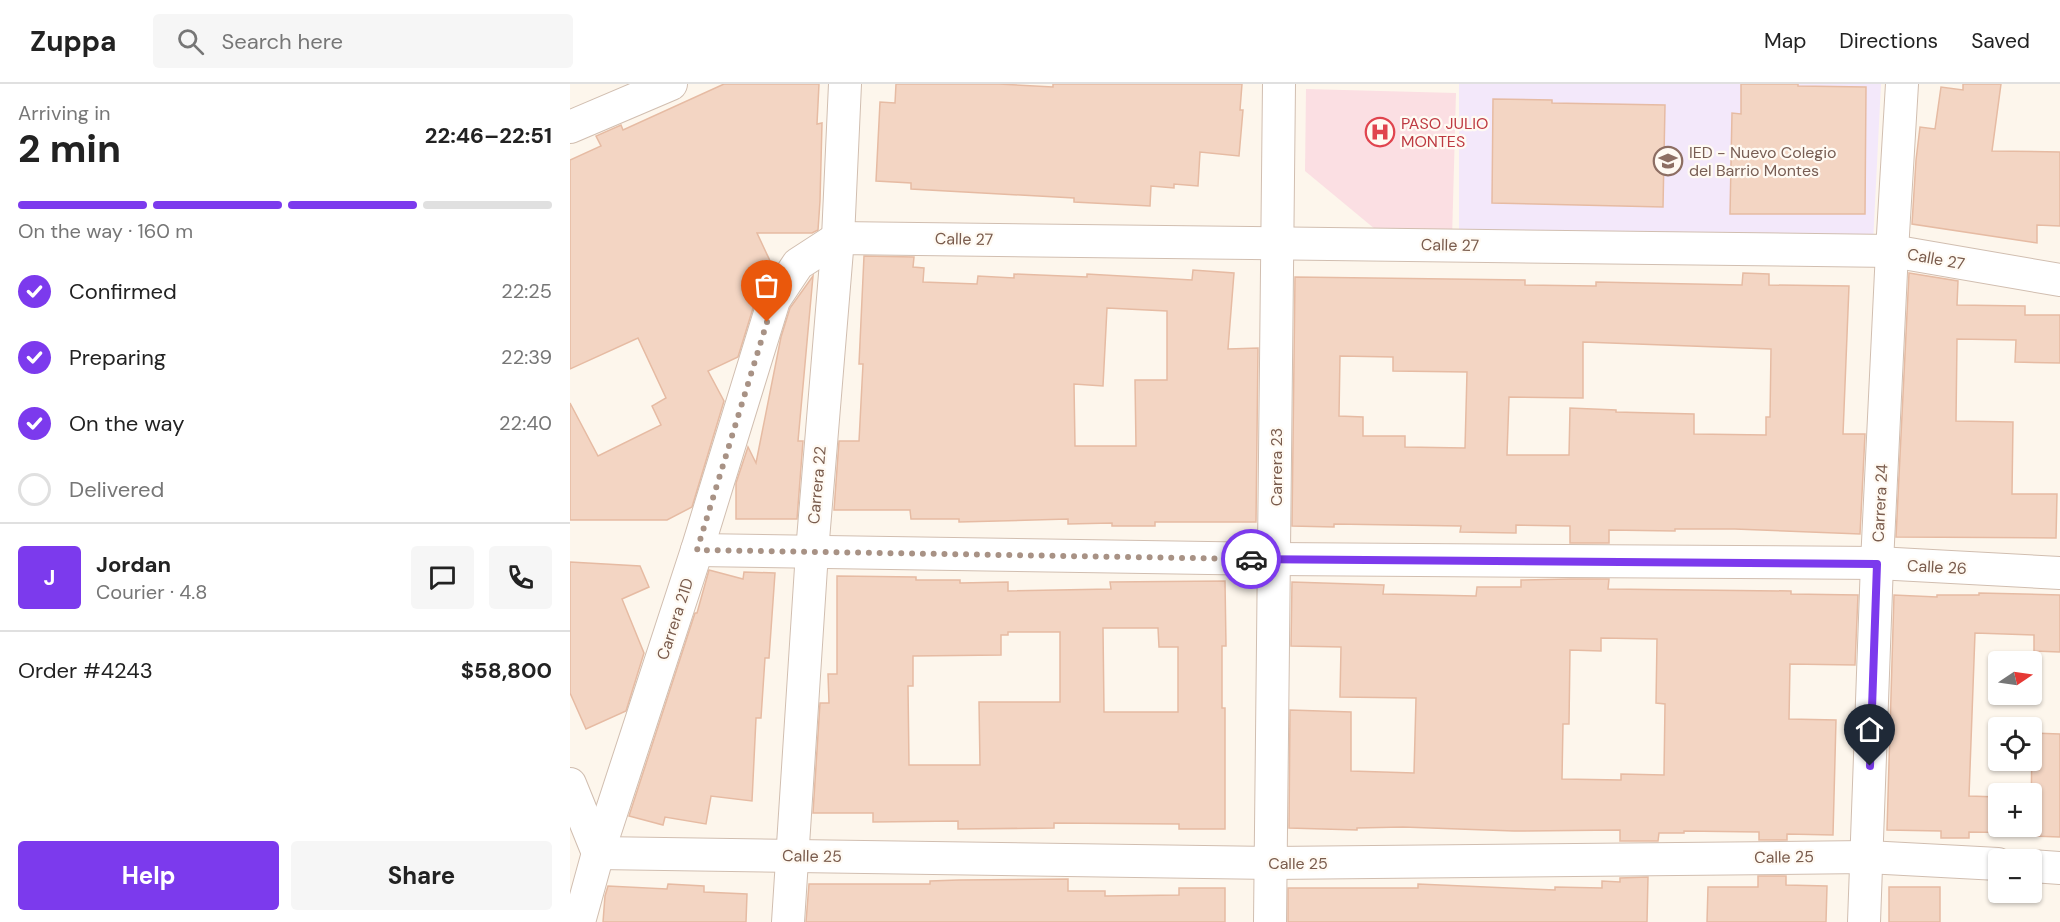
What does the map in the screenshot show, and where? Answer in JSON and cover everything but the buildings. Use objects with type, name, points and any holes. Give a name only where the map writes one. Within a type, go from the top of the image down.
[{"type":"street","points":[[570,127],[671,84]]},
{"type":"street","name":"Carrera 22","points":[[788,922],[812,552],[838,238],[845,84]]},
{"type":"street","name":"Carrera 23","points":[[1270,922],[1278,84]]},
{"type":"street","name":"Carrera 24","points":[[1864,922],[1877,564],[1902,84]]},
{"type":"street","name":"Calle 27","points":[[838,238],[1892,251],[2060,280]]},
{"type":"street","name":"Carrera 21D","points":[[579,922],[598,853],[697,550],[774,300],[798,264],[838,238]]},
{"type":"street","name":"Calle 26","points":[[697,550],[1275,559],[1877,564],[2060,573]]},
{"type":"street","points":[[570,784],[598,853]]},
{"type":"street","name":"Calle 25","points":[[598,853],[1272,863],[1867,857],[1988,863]]},
{"type":"street","points":[[2042,866],[2060,867]]},
{"type":"shaded area","name":"IED - Nuevo Colegio del Barrio Montes","points":[[1459,84],[1881,84],[1873,243],[1459,238]]},
{"type":"shaded area","name":"PASO JULIO MONTES","points":[[1306,89],[1456,93],[1452,239],[1381,234],[1305,171]]},
{"type":"way so far","points":[[767,322],[697,550],[1251,559]]},
{"type":"place","name":"PASO JULIO MONTES","points":[[1380,132]]},
{"type":"place","name":"IED - Nuevo Colegio del Barrio Montes","points":[[1668,161]]},
{"type":"route","points":[[1251,559],[1877,564],[1870,766]]}]
